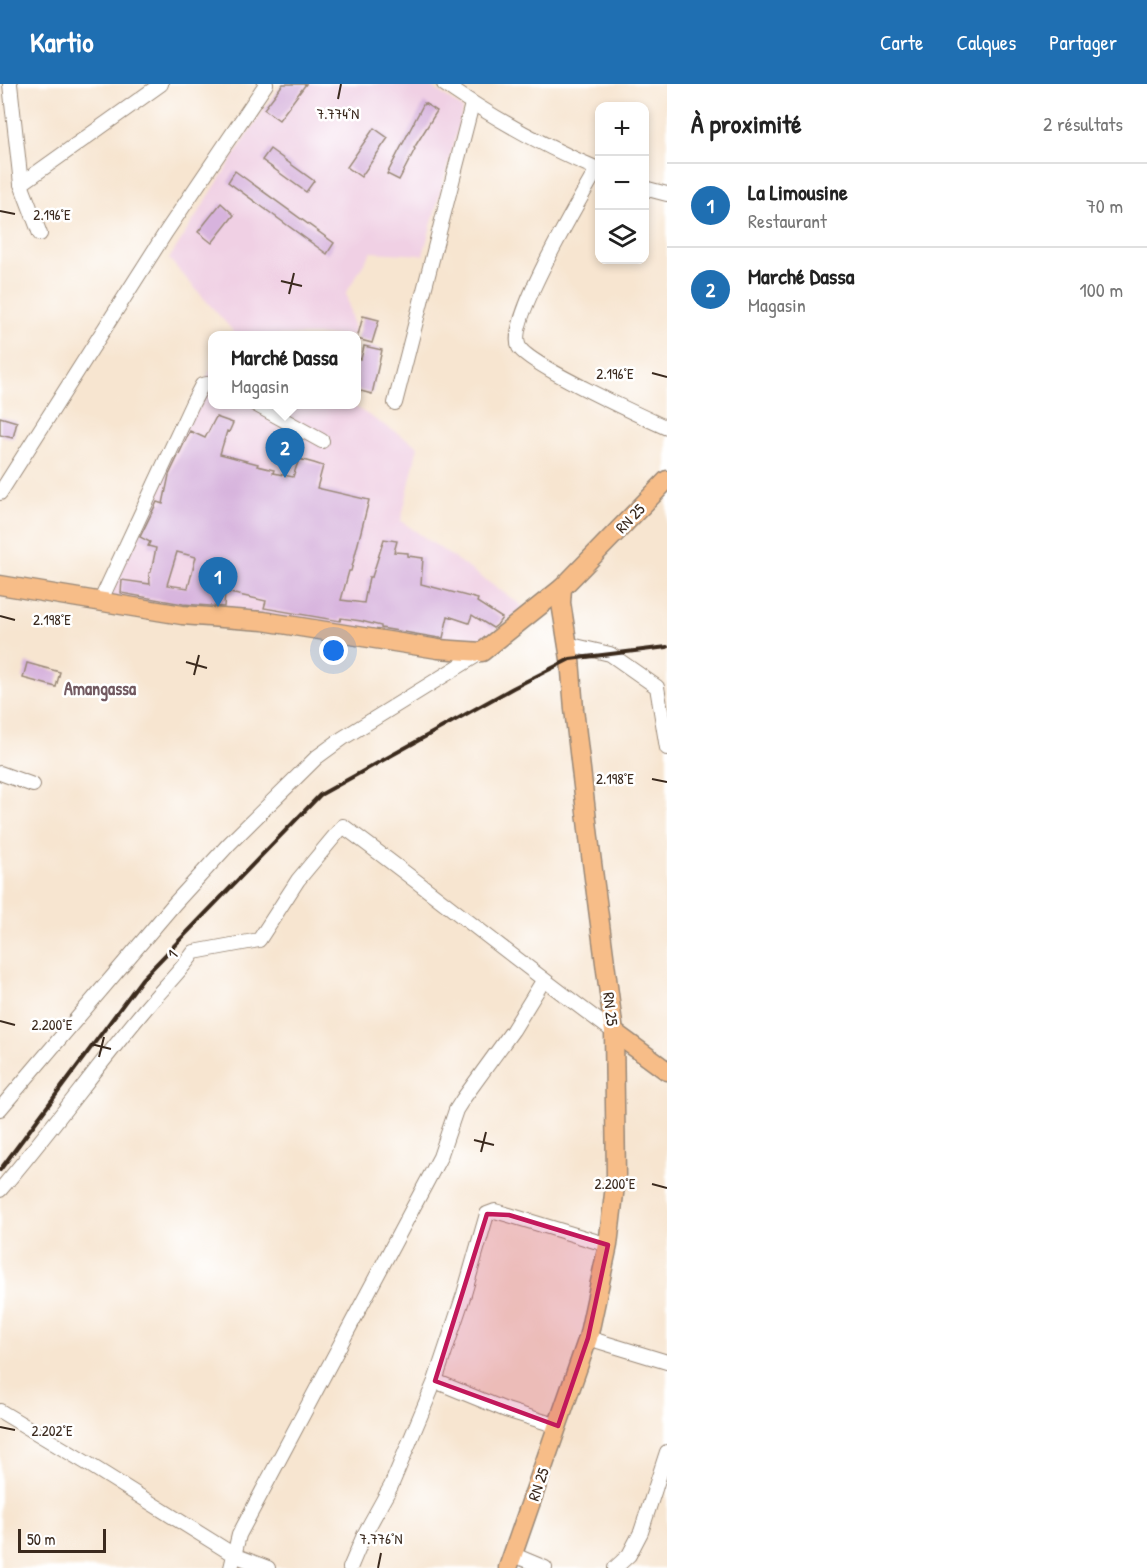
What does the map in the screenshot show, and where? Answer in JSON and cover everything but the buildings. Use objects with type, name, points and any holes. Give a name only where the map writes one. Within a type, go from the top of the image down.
[{"type":"main road","name":"RN 25","points":[[511,1561],[588,1338],[608,1245],[616,1177],[614,1032],[561,603],[562,588],[667,480]]},
{"type":"main road","points":[[0,585],[182,615],[263,621],[450,650],[482,652],[562,588]]},
{"type":"main road","points":[[614,1032],[667,1071]]},
{"type":"street","points":[[10,84],[21,184],[40,234]]},
{"type":"street","points":[[21,184],[160,84]]},
{"type":"street","points":[[0,493],[166,232],[266,84]]},
{"type":"street","points":[[447,85],[472,104],[595,169]]},
{"type":"street","points":[[395,403],[472,104]]},
{"type":"street","points":[[595,175],[547,259],[529,297],[517,337],[519,348],[532,358],[588,389],[667,428]]},
{"type":"street","points":[[649,189],[667,194]]},
{"type":"street","points":[[100,602],[192,404],[202,385],[208,384]]},
{"type":"street","points":[[262,409],[322,441]]},
{"type":"street","points":[[567,644],[610,654],[657,687],[667,748]]},
{"type":"street","points":[[0,1109],[175,903],[317,757],[343,738],[482,652]]},
{"type":"street","points":[[0,773],[33,785]]},
{"type":"street","name":"1","points":[[0,1190],[41,1143],[147,1007],[182,969],[194,952],[259,940],[298,880],[343,826],[399,867],[543,981]]},
{"type":"street","points":[[232,1561],[239,1535],[440,1157],[456,1110],[513,1030],[543,981],[614,1032]]},
{"type":"street","points":[[350,1568],[364,1535],[391,1486],[435,1381],[464,1294],[487,1214],[495,1211],[608,1245]]},
{"type":"street","points":[[588,1338],[667,1362]]},
{"type":"street","points":[[435,1381],[506,1410],[558,1426]]},
{"type":"street","points":[[0,1411],[90,1465],[232,1561],[268,1568]]},
{"type":"street","points":[[615,1568],[629,1555],[641,1532],[667,1452]]},
{"type":"street","points":[[511,1561],[545,1568]]},
{"type":"highlighted area","points":[[487,1214],[509,1215],[608,1245],[588,1338],[558,1426],[435,1381]]},
{"type":"shaded area","points":[[283,84],[428,84],[463,109],[423,255],[371,252],[346,293],[354,331],[233,331],[169,259],[264,109]]},
{"type":"shaded area","points":[[208,375],[208,409],[358,409],[418,446],[401,521],[524,607],[477,645],[109,598],[190,406]]},
{"type":"railway","points":[[0,1170],[142,979],[320,795],[570,659],[667,647]]},
{"type":"place","name":"Marché Dassa","points":[[285,478]]},
{"type":"place","name":"La Limousine","points":[[218,607]]},
{"type":"district","name":"Amangassa","points":[[100,688]]}]
